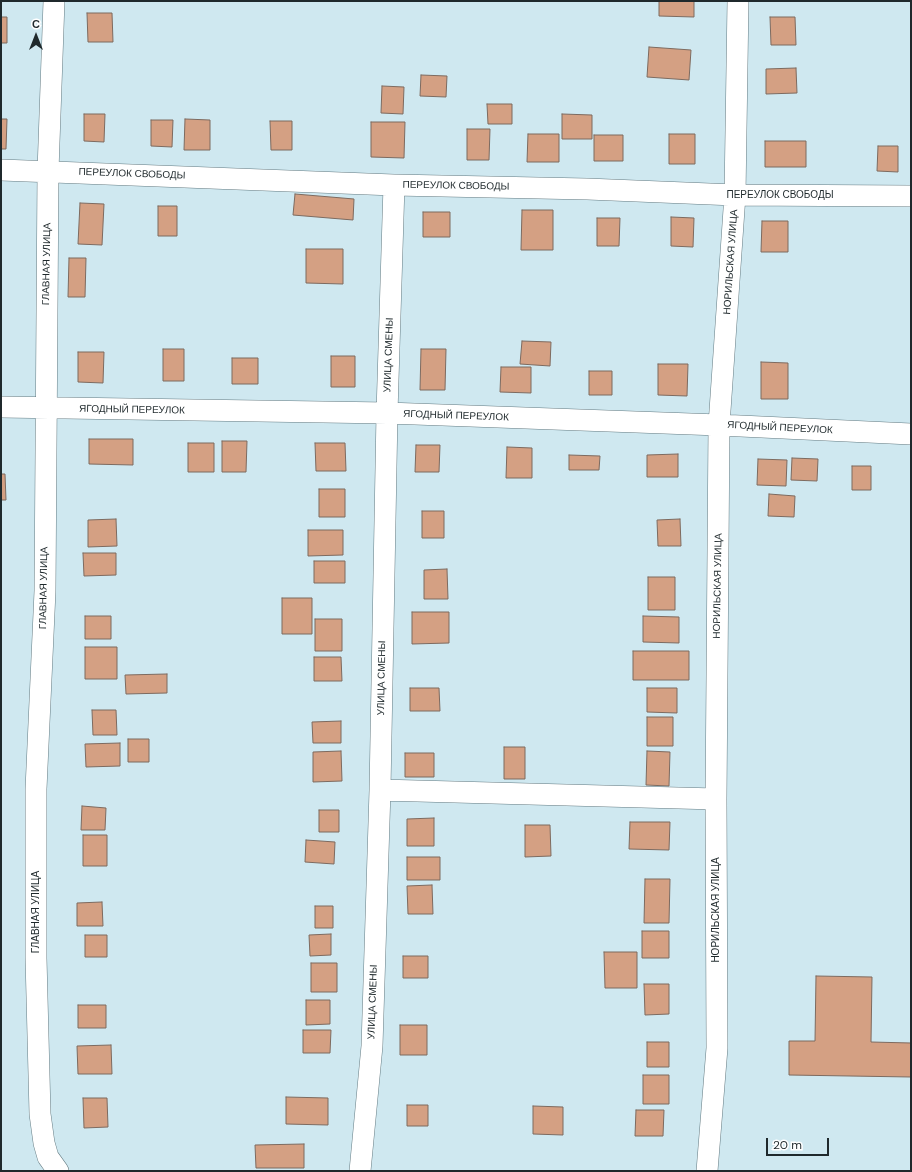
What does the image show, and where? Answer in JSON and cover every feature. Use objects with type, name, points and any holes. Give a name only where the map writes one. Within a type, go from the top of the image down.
[{"type":"street","name":"ГЛАВНАЯ УЛИЦА","points":[[54,1],[48,171],[45,409],[45,591],[36,789],[38,1058],[44,1143],[48,1157],[58,1171]]},
{"type":"street","name":"НОРИЛЬСКАЯ УЛИЦА","points":[[707,1171],[717,1048],[716,799],[720,425],[735,195],[738,1]]},
{"type":"street","name":"ПЕРЕУЛОК СВОБОДЫ","points":[[1,170],[394,185],[587,189],[735,195],[911,196]]},
{"type":"street","name":"УЛИЦА СМЕНЫ","points":[[360,1171],[372,1046],[380,790],[387,413],[394,185]]},
{"type":"street","name":"ЯГОДНЫЙ ПЕРЕУЛОК","points":[[1,407],[45,409],[387,413],[720,425],[911,434]]},
{"type":"street","points":[[380,790],[716,799]]},
{"type":"building","points":[[659,1],[694,1],[694,17],[659,16]]},
{"type":"building","points":[[87,13],[112,13],[113,42],[88,42]]},
{"type":"building","points":[[1,17],[7,17],[7,43],[1,43]]},
{"type":"building","points":[[770,17],[795,17],[796,45],[771,45]]},
{"type":"building","points":[[649,47],[691,50],[689,80],[647,77]]},
{"type":"building","points":[[796,68],[797,93],[766,94],[766,69]]},
{"type":"building","points":[[421,75],[447,76],[446,97],[420,96]]},
{"type":"building","points":[[382,86],[404,87],[403,114],[381,113]]},
{"type":"building","points":[[487,104],[512,104],[512,124],[488,124]]},
{"type":"building","points":[[84,114],[105,114],[104,142],[84,141]]},
{"type":"building","points":[[562,114],[592,115],[592,139],[562,139]]},
{"type":"building","points":[[1,119],[7,119],[6,149],[1,149]]},
{"type":"building","points":[[185,119],[210,120],[210,150],[184,150]]},
{"type":"building","points":[[151,120],[173,120],[172,147],[151,146]]},
{"type":"building","points":[[270,121],[292,121],[292,150],[271,150]]},
{"type":"building","points":[[371,122],[405,122],[404,158],[371,157]]},
{"type":"building","points":[[467,129],[490,129],[489,160],[467,160]]},
{"type":"building","points":[[528,134],[559,134],[559,162],[527,162]]},
{"type":"building","points":[[669,134],[695,134],[695,164],[669,164]]},
{"type":"building","points":[[594,135],[623,135],[623,161],[594,161]]},
{"type":"building","points":[[765,141],[806,141],[806,167],[765,167]]},
{"type":"building","points":[[878,146],[898,146],[898,172],[877,171]]},
{"type":"building","points":[[295,194],[354,199],[353,220],[293,215]]},
{"type":"building","points":[[80,203],[104,204],[102,245],[78,244]]},
{"type":"building","points":[[158,206],[177,206],[177,236],[158,236]]},
{"type":"building","points":[[522,210],[553,210],[553,250],[521,250]]},
{"type":"building","points":[[423,212],[450,212],[450,237],[423,237]]},
{"type":"building","points":[[671,217],[694,218],[693,247],[671,246]]},
{"type":"building","points":[[597,218],[620,218],[619,246],[597,246]]},
{"type":"building","points":[[762,221],[788,221],[788,252],[761,252]]},
{"type":"building","points":[[306,249],[343,249],[343,284],[306,283]]},
{"type":"building","points":[[69,258],[86,258],[85,297],[68,297]]},
{"type":"building","points":[[522,341],[551,342],[550,366],[520,364]]},
{"type":"building","points":[[163,349],[184,349],[184,381],[163,381]]},
{"type":"building","points":[[421,349],[446,349],[445,390],[420,390]]},
{"type":"building","points":[[78,352],[104,352],[103,383],[78,382]]},
{"type":"building","points":[[331,356],[355,356],[355,387],[331,387]]},
{"type":"building","points":[[232,358],[258,358],[258,384],[232,384]]},
{"type":"building","points":[[761,362],[788,363],[788,399],[761,399]]},
{"type":"building","points":[[658,364],[688,364],[687,396],[658,395]]},
{"type":"building","points":[[501,367],[531,367],[531,393],[500,392]]},
{"type":"building","points":[[589,371],[612,371],[612,395],[589,395]]},
{"type":"building","points":[[89,439],[133,439],[133,465],[89,464]]},
{"type":"building","points":[[222,441],[247,441],[246,472],[222,472]]},
{"type":"building","points":[[188,443],[214,443],[214,472],[188,472]]},
{"type":"building","points":[[315,443],[345,443],[346,471],[316,471]]},
{"type":"building","points":[[416,445],[440,445],[439,472],[415,472]]},
{"type":"building","points":[[507,447],[532,448],[532,478],[506,478]]},
{"type":"building","points":[[678,454],[678,477],[647,477],[647,455]]},
{"type":"building","points":[[569,455],[600,456],[599,470],[569,470]]},
{"type":"building","points":[[792,458],[818,459],[817,481],[791,480]]},
{"type":"building","points":[[758,459],[787,460],[786,486],[757,485]]},
{"type":"building","points":[[852,466],[871,466],[871,490],[852,490]]},
{"type":"building","points":[[1,474],[5,474],[6,500],[1,500]]},
{"type":"building","points":[[319,489],[345,489],[345,517],[319,517]]},
{"type":"building","points":[[769,494],[795,496],[794,517],[768,516]]},
{"type":"building","points":[[422,511],[444,511],[444,538],[422,538]]},
{"type":"building","points":[[116,519],[117,546],[88,547],[88,520]]},
{"type":"building","points":[[680,519],[681,546],[658,546],[657,520]]},
{"type":"building","points":[[308,530],[343,530],[343,555],[308,556]]},
{"type":"building","points":[[83,553],[116,553],[116,575],[84,576]]},
{"type":"building","points":[[314,561],[345,561],[345,583],[314,583]]},
{"type":"building","points":[[447,569],[448,599],[424,599],[424,570]]},
{"type":"building","points":[[648,577],[675,577],[675,610],[648,610]]},
{"type":"building","points":[[282,598],[312,598],[312,634],[282,634]]},
{"type":"building","points":[[412,612],[449,612],[449,643],[412,644]]},
{"type":"building","points":[[85,616],[111,616],[111,639],[85,639]]},
{"type":"building","points":[[643,616],[679,617],[679,643],[643,642]]},
{"type":"building","points":[[315,619],[342,619],[342,651],[315,651]]},
{"type":"building","points":[[85,647],[117,647],[117,679],[85,679]]},
{"type":"building","points":[[633,651],[689,651],[689,680],[633,680]]},
{"type":"building","points":[[314,657],[341,657],[342,681],[314,681]]},
{"type":"building","points":[[167,674],[167,693],[126,694],[125,675]]},
{"type":"building","points":[[410,688],[439,688],[440,711],[410,711]]},
{"type":"building","points":[[647,688],[677,688],[677,713],[647,712]]},
{"type":"building","points":[[92,710],[116,710],[117,735],[93,735]]},
{"type":"building","points":[[647,717],[673,717],[673,746],[647,746]]},
{"type":"building","points":[[341,721],[341,743],[313,743],[312,722]]},
{"type":"building","points":[[128,739],[149,739],[149,762],[128,762]]},
{"type":"building","points":[[120,743],[120,766],[86,767],[85,744]]},
{"type":"building","points":[[504,747],[525,747],[525,779],[504,779]]},
{"type":"building","points":[[341,751],[342,781],[313,782],[313,752]]},
{"type":"building","points":[[647,751],[670,752],[669,786],[646,785]]},
{"type":"building","points":[[405,753],[434,753],[434,777],[405,777]]},
{"type":"building","points":[[82,806],[106,808],[105,830],[81,830]]},
{"type":"building","points":[[319,810],[339,810],[339,832],[319,832]]},
{"type":"building","points":[[434,818],[434,846],[407,846],[407,819]]},
{"type":"building","points":[[630,822],[670,822],[669,850],[629,849]]},
{"type":"building","points":[[525,825],[550,825],[551,856],[525,857]]},
{"type":"building","points":[[83,835],[107,835],[107,866],[83,866]]},
{"type":"building","points":[[306,840],[335,842],[334,864],[305,862]]},
{"type":"building","points":[[407,857],[440,857],[440,880],[407,880]]},
{"type":"building","points":[[645,879],[670,879],[669,923],[644,923]]},
{"type":"building","points":[[432,885],[433,914],[408,914],[407,886]]},
{"type":"building","points":[[102,902],[103,926],[77,926],[77,903]]},
{"type":"building","points":[[315,906],[333,906],[333,928],[315,928]]},
{"type":"building","points":[[642,931],[669,931],[669,958],[642,958]]},
{"type":"building","points":[[331,934],[331,955],[310,956],[309,935]]},
{"type":"building","points":[[85,935],[107,935],[107,957],[85,957]]},
{"type":"building","points":[[604,952],[637,952],[637,988],[605,988]]},
{"type":"building","points":[[403,956],[428,956],[428,978],[403,978]]},
{"type":"building","points":[[311,963],[337,963],[337,992],[311,992]]},
{"type":"building","points":[[816,976],[872,977],[871,1042],[911,1043],[911,1077],[789,1075],[789,1041],[815,1041]]},
{"type":"building","points":[[644,984],[669,984],[669,1014],[645,1015]]},
{"type":"building","points":[[306,1000],[330,1000],[330,1024],[306,1025]]},
{"type":"building","points":[[78,1005],[106,1005],[106,1028],[78,1028]]},
{"type":"building","points":[[400,1025],[427,1025],[427,1055],[400,1055]]},
{"type":"building","points":[[303,1030],[331,1030],[330,1053],[303,1053]]},
{"type":"building","points":[[647,1042],[669,1042],[669,1067],[647,1067]]},
{"type":"building","points":[[111,1045],[112,1074],[78,1074],[77,1046]]},
{"type":"building","points":[[643,1075],[669,1075],[669,1104],[643,1104]]},
{"type":"building","points":[[286,1097],[328,1098],[328,1125],[286,1124]]},
{"type":"building","points":[[83,1098],[107,1098],[108,1127],[84,1128]]},
{"type":"building","points":[[407,1105],[428,1105],[428,1126],[407,1126]]},
{"type":"building","points":[[533,1106],[563,1107],[563,1135],[533,1134]]},
{"type":"building","points":[[636,1110],[664,1110],[663,1136],[635,1136]]},
{"type":"building","points":[[304,1144],[304,1168],[256,1168],[255,1145]]}]
